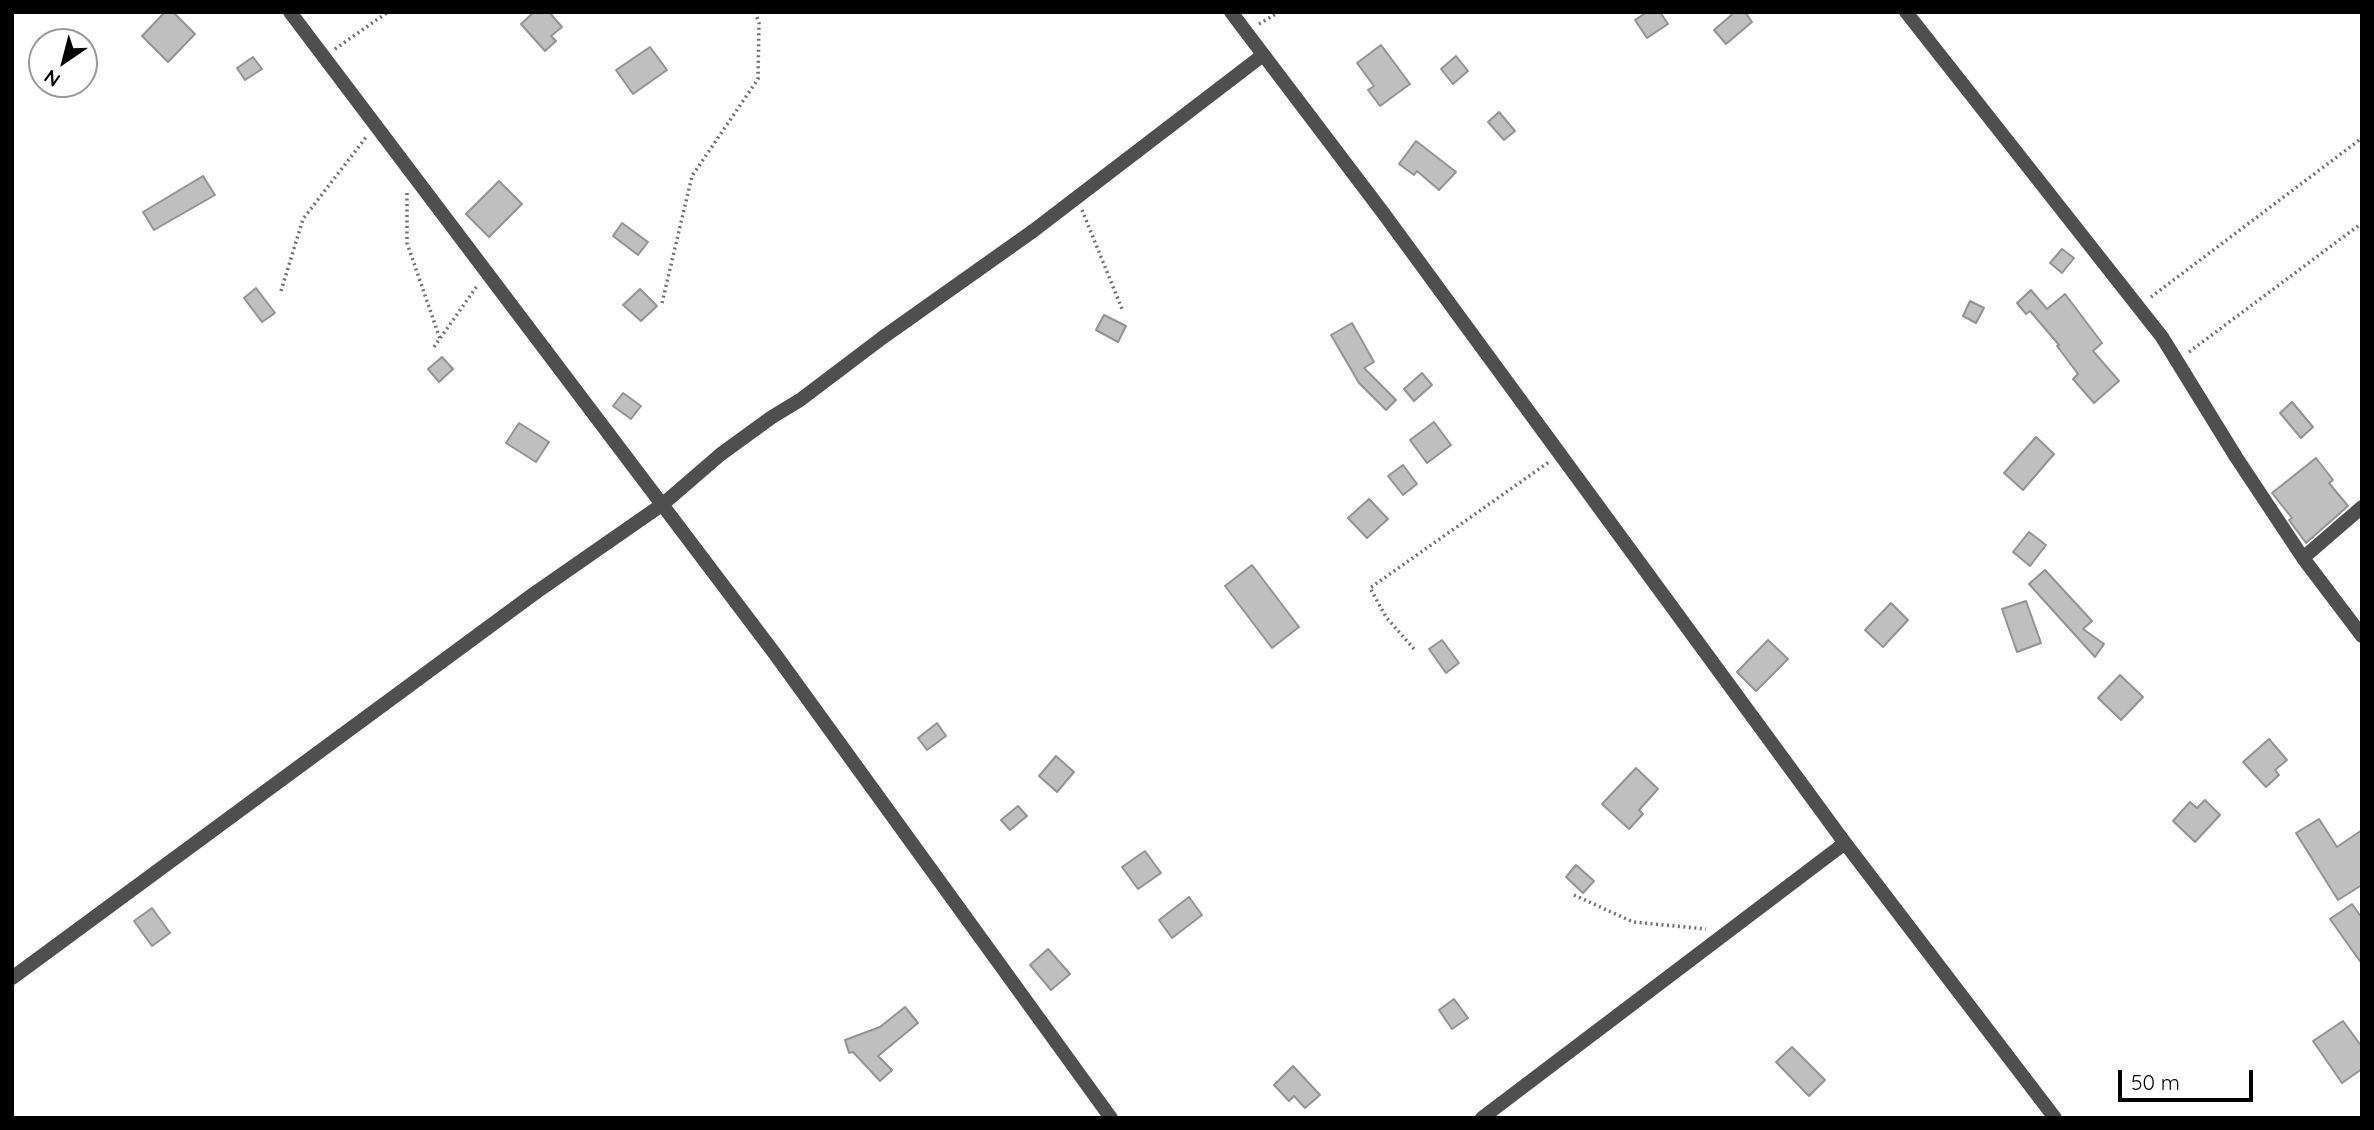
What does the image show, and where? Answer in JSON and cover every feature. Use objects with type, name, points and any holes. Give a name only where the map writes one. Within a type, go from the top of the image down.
[{"type":"street","points":[[290,12],[775,653],[1111,1118]]},
{"type":"street","points":[[1231,12],[1384,214],[1845,843],[2055,1118]]},
{"type":"street","points":[[1906,12],[2178,360],[2236,457],[2303,558],[2362,636]]},
{"type":"street","points":[[12,978],[535,593],[663,504],[721,454],[772,416],[800,400],[1077,197],[1263,55]]},
{"type":"street","points":[[2303,558],[2362,508]]},
{"type":"street","points":[[1482,1118],[1845,843]]},
{"type":"path","points":[[323,57],[388,12]]},
{"type":"path","points":[[662,303],[692,176],[758,79],[759,23],[755,12]]},
{"type":"path","points":[[1246,33],[1279,12]]},
{"type":"path","points":[[281,290],[303,219],[375,125]]},
{"type":"path","points":[[2138,307],[2362,138]]},
{"type":"path","points":[[407,166],[407,243],[439,339]]},
{"type":"path","points":[[1077,197],[1122,309]]},
{"type":"path","points":[[2178,360],[2362,223]]},
{"type":"path","points":[[434,347],[487,272]]},
{"type":"path","points":[[1414,649],[1386,617],[1370,588],[1560,455]]},
{"type":"path","points":[[1574,895],[1633,922],[1730,931]]},
{"type":"building","points":[[165,12],[173,12],[195,34],[168,62],[142,36]]},
{"type":"building","points":[[534,12],[549,12],[562,27],[551,36],[556,41],[545,51],[521,24]]},
{"type":"building","points":[[1647,12],[1660,12],[1668,24],[1647,38],[1635,20]]},
{"type":"building","points":[[1735,12],[1745,12],[1752,22],[1726,44],[1714,30]]},
{"type":"building","points":[[1381,45],[1410,84],[1380,106],[1368,90],[1374,86],[1357,63]]},
{"type":"building","points":[[650,47],[667,70],[633,94],[616,70]]},
{"type":"building","points":[[1456,56],[1468,71],[1453,84],[1441,69]]},
{"type":"building","points":[[253,57],[262,69],[245,80],[237,68]]},
{"type":"building","points":[[1499,112],[1515,131],[1504,140],[1488,122]]},
{"type":"building","points":[[1416,141],[1456,172],[1439,190],[1417,171],[1414,175],[1399,164]]},
{"type":"building","points":[[203,176],[215,195],[154,230],[143,212]]},
{"type":"building","points":[[499,181],[522,204],[489,237],[466,214]]},
{"type":"building","points":[[622,223],[648,242],[638,255],[613,236]]},
{"type":"building","points":[[2062,249],[2074,258],[2062,273],[2050,263]]},
{"type":"building","points":[[256,288],[275,313],[262,322],[244,298]]},
{"type":"building","points":[[640,289],[657,306],[641,321],[623,305]]},
{"type":"building","points":[[2031,290],[2047,309],[2065,294],[2102,343],[2093,351],[2119,381],[2094,403],[2073,379],[2078,374],[2057,346],[2059,345],[2030,311],[2026,314],[2017,303]]},
{"type":"building","points":[[1970,301],[1984,308],[1976,323],[1963,316]]},
{"type":"building","points":[[1104,315],[1126,326],[1118,342],[1096,330]]},
{"type":"building","points":[[1352,323],[1374,362],[1364,368],[1396,400],[1386,410],[1359,383],[1331,335]]},
{"type":"building","points":[[442,357],[453,369],[439,382],[428,369]]},
{"type":"building","points":[[1422,373],[1432,385],[1414,401],[1404,389]]},
{"type":"building","points":[[623,393],[641,406],[631,419],[613,406]]},
{"type":"building","points":[[2292,402],[2313,427],[2301,438],[2280,413]]},
{"type":"building","points":[[1434,422],[1451,445],[1427,463],[1410,440]]},
{"type":"building","points":[[519,423],[549,442],[536,462],[506,443]]},
{"type":"building","points":[[2036,437],[2054,454],[2023,490],[2004,473]]},
{"type":"building","points":[[2316,458],[2333,480],[2329,483],[2348,506],[2306,543],[2289,520],[2292,518],[2272,493]]},
{"type":"building","points":[[1403,465],[1417,484],[1403,495],[1388,476]]},
{"type":"building","points":[[1369,499],[1388,519],[1367,538],[1348,518]]},
{"type":"building","points":[[2029,532],[2046,545],[2030,566],[2013,552]]},
{"type":"building","points":[[1252,565],[1299,627],[1272,648],[1225,586]]},
{"type":"building","points":[[2045,570],[2092,621],[2083,629],[2104,644],[2095,657],[2029,584]]},
{"type":"building","points":[[2026,601],[2041,643],[2017,652],[2002,609]]},
{"type":"building","points":[[1891,603],[1908,620],[1883,647],[1865,630]]},
{"type":"building","points":[[1442,640],[1459,663],[1446,673],[1429,649]]},
{"type":"building","points":[[1768,640],[1788,659],[1756,691],[1737,672]]},
{"type":"building","points":[[2120,675],[2143,697],[2121,720],[2098,698]]},
{"type":"building","points":[[937,723],[946,736],[927,750],[918,738]]},
{"type":"building","points":[[2269,739],[2287,760],[2275,770],[2279,775],[2266,787],[2243,762]]},
{"type":"building","points":[[1056,756],[1074,772],[1057,792],[1039,776]]},
{"type":"building","points":[[1636,768],[1658,789],[1639,810],[1643,814],[1629,829],[1602,804]]},
{"type":"building","points":[[2205,800],[2220,815],[2195,842],[2173,821],[2190,802],[2197,808]]},
{"type":"building","points":[[1018,806],[1027,816],[1010,830],[1001,820]]},
{"type":"building","points":[[2319,819],[2337,847],[2362,830],[2362,885],[2338,900],[2296,833]]},
{"type":"building","points":[[1145,851],[1161,873],[1138,889],[1122,867]]},
{"type":"building","points":[[1576,865],[1594,881],[1583,893],[1566,877]]},
{"type":"building","points":[[1189,897],[1202,915],[1172,938],[1159,920]]},
{"type":"building","points":[[2352,904],[2362,918],[2362,964],[2330,919]]},
{"type":"building","points":[[152,908],[170,933],[152,946],[134,921]]},
{"type":"building","points":[[1048,949],[1070,974],[1051,990],[1030,965]]},
{"type":"building","points":[[1454,999],[1468,1018],[1452,1029],[1439,1010]]},
{"type":"building","points":[[905,1007],[918,1023],[878,1056],[892,1070],[880,1081],[853,1052],[849,1053],[845,1040],[880,1027]]},
{"type":"building","points":[[2343,1021],[2362,1047],[2362,1069],[2342,1083],[2313,1041]]},
{"type":"building","points":[[1792,1047],[1825,1080],[1809,1096],[1776,1062]]},
{"type":"building","points":[[1293,1066],[1320,1095],[1305,1108],[1294,1096],[1289,1101],[1274,1085]]}]
